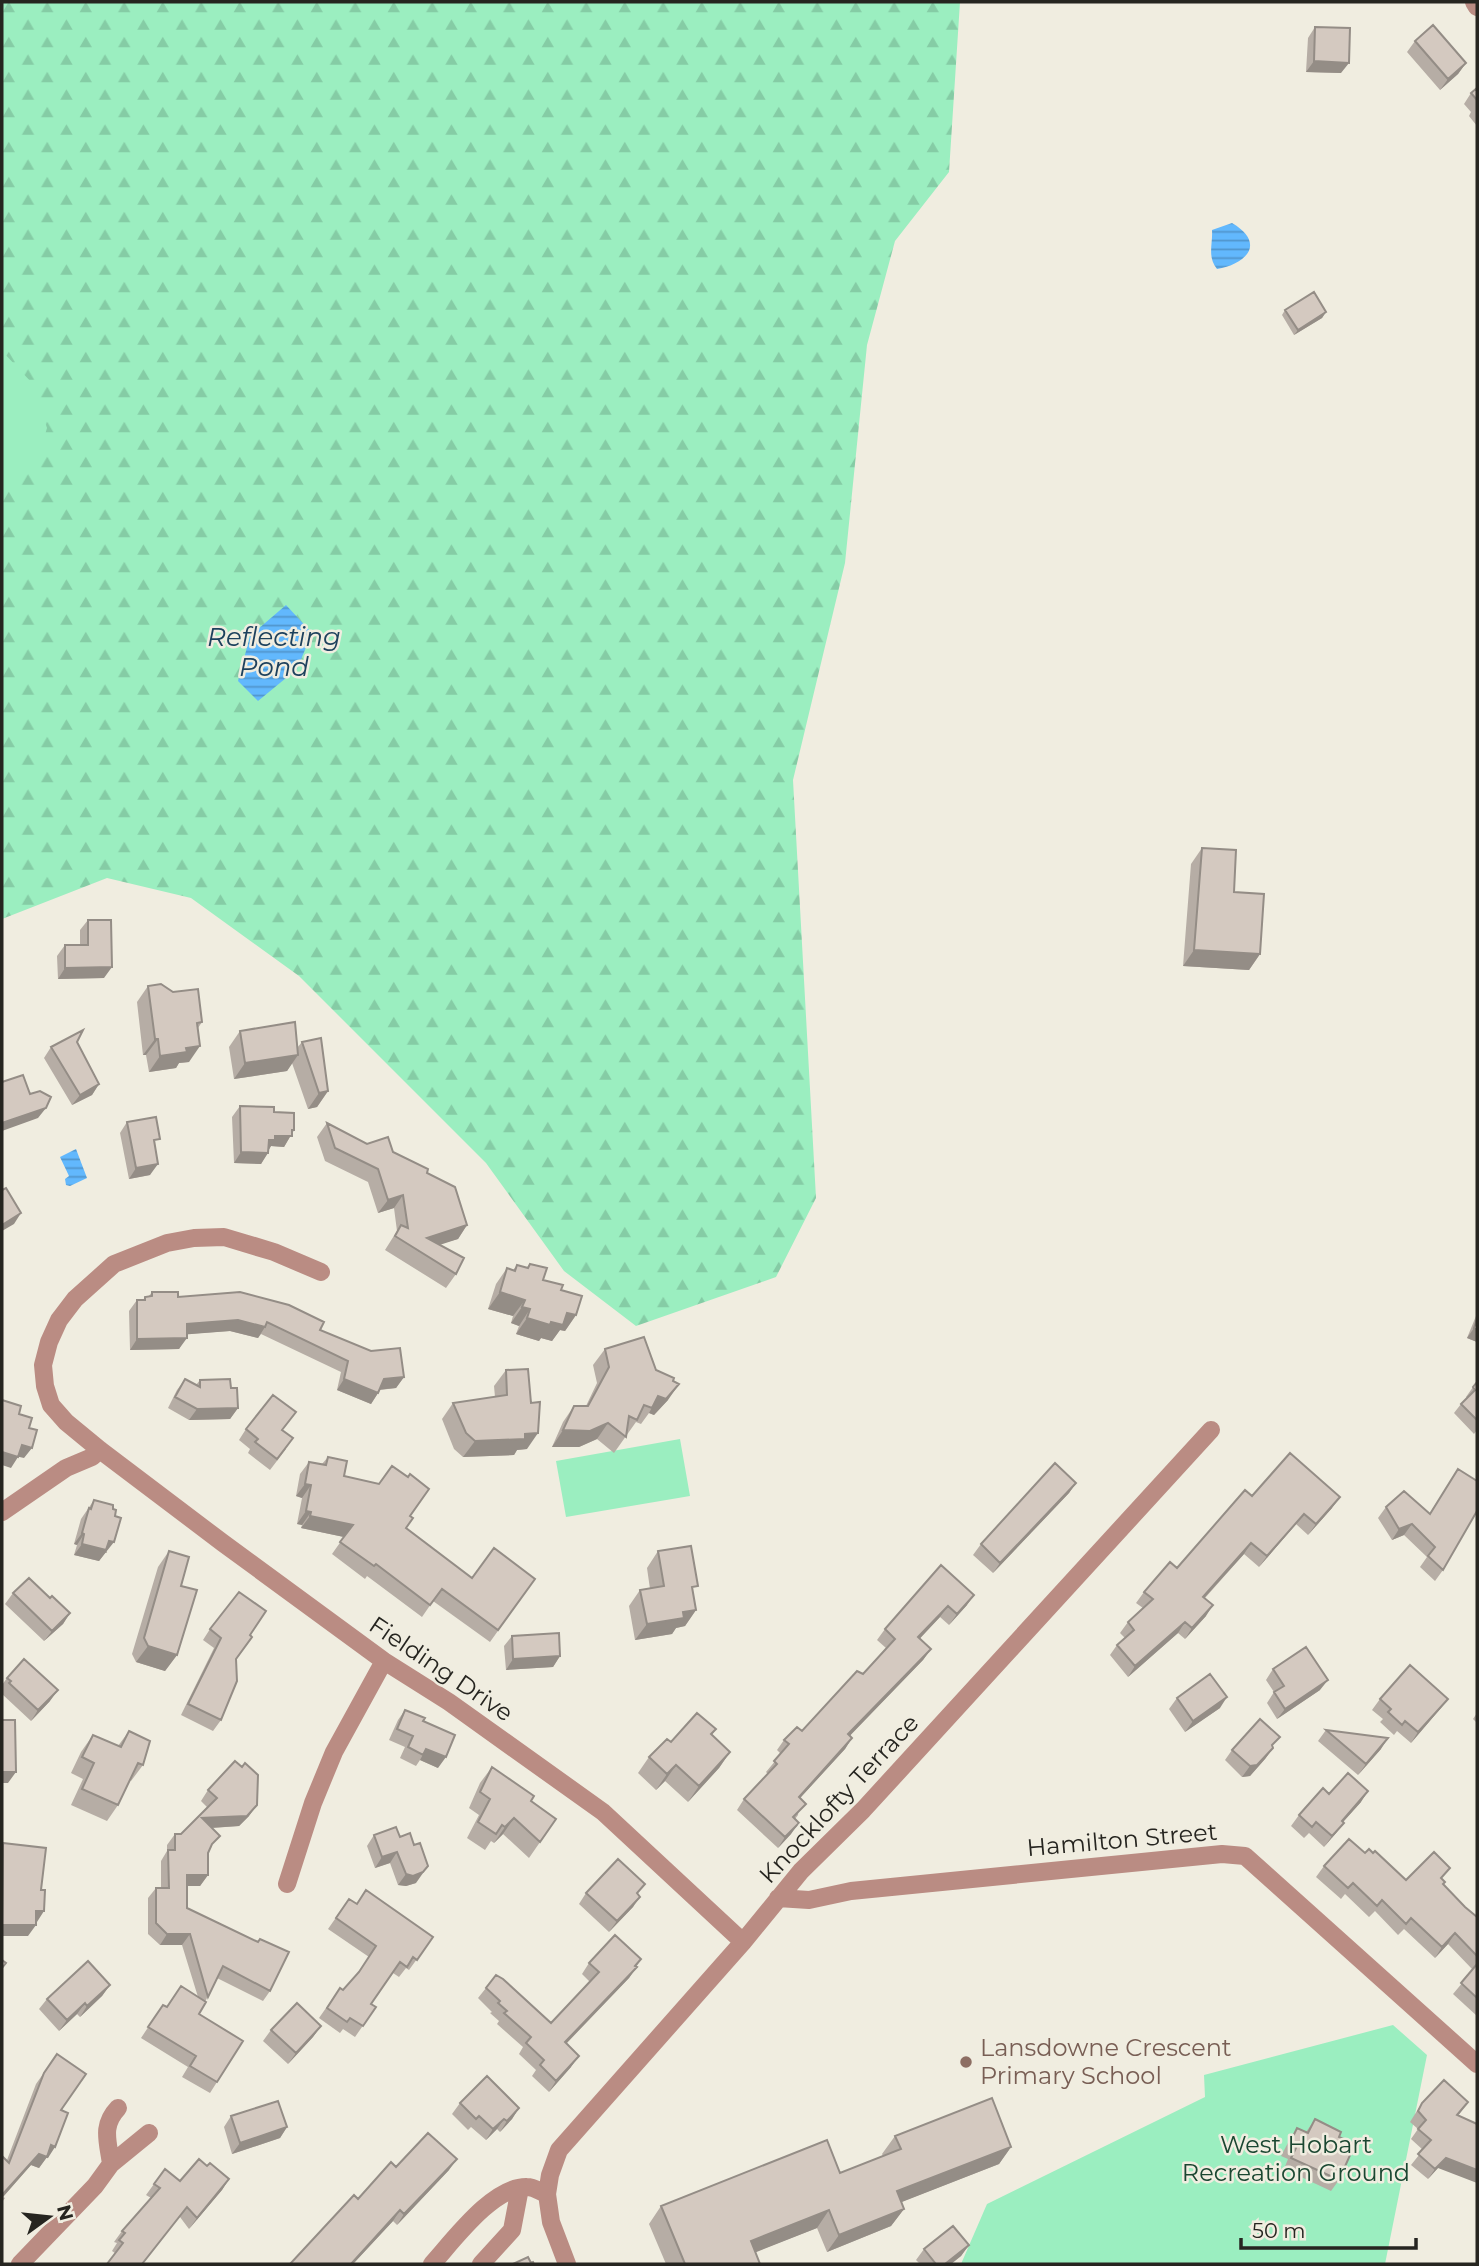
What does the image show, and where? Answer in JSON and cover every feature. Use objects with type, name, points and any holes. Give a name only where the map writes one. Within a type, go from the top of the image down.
[{"type":"street","points":[[1474,2],[1477,7]]},
{"type":"street","name":"Fielding Drive","points":[[321,1272],[274,1252],[225,1237],[194,1238],[167,1243],[114,1264],[94,1279],[75,1299],[59,1320],[49,1342],[43,1365],[45,1386],[51,1405],[66,1422],[100,1450],[384,1661],[449,1703],[603,1812],[743,1942]]},
{"type":"street","name":"Knocklofty Terrace","points":[[547,2194],[550,2175],[559,2150],[743,1942],[801,1871],[863,1810],[978,1687],[1211,1430]]},
{"type":"street","points":[[2,1512],[66,1468],[92,1457],[100,1450]]},
{"type":"street","points":[[287,1884],[313,1803],[334,1752],[384,1661]]},
{"type":"street","name":"Hamilton Street","points":[[778,1898],[809,1900],[851,1891],[1073,1867],[1222,1854],[1245,1856],[1477,2064]]},
{"type":"street","points":[[111,2164],[106,2128],[109,2117],[118,2108]]},
{"type":"street","points":[[20,2264],[95,2186],[111,2164],[149,2133]]},
{"type":"street","points":[[432,2264],[490,2201],[529,2187],[547,2194],[551,2222],[567,2264]]},
{"type":"street","points":[[481,2264],[512,2230],[520,2188]]},
{"type":"green space","points":[[2,2],[6,2],[80,542],[2,622]]},
{"type":"green space","points":[[2,2],[960,2],[949,172],[895,241],[867,345],[845,563],[793,780],[816,1198],[776,1277],[636,1326],[564,1271],[486,1163],[299,976],[191,898],[107,878],[2,919],[2,480],[35,468],[47,428],[33,384],[2,351]]},
{"type":"green space","points":[[680,1439],[690,1496],[566,1517],[556,1461]]},
{"type":"green space","name":"West Hobart Recreation Ground","points":[[1393,2025],[1427,2055],[1385,2264],[961,2264],[987,2204],[1205,2097],[1204,2075]]},
{"type":"water","points":[[1232,223],[1248,238],[1248,252],[1237,263],[1217,269],[1211,255],[1212,230]]},
{"type":"water","name":"Reflecting Pond","points":[[286,605],[312,633],[297,669],[258,701],[238,681],[250,636]]},
{"type":"water","points":[[76,1149],[87,1178],[70,1186],[66,1185],[65,1179],[69,1176],[60,1157]]},
{"type":"building","points":[[1433,25],[1466,63],[1448,79],[1415,41]]},
{"type":"building","points":[[1315,27],[1350,28],[1349,63],[1314,61]]},
{"type":"building","points":[[1477,88],[1477,100],[1471,93]]},
{"type":"building","points":[[1314,292],[1326,312],[1298,330],[1285,310]]},
{"type":"building","points":[[1202,848],[1236,850],[1234,892],[1264,894],[1260,954],[1194,950]]},
{"type":"building","points":[[88,920],[111,920],[112,967],[65,968],[65,945],[88,945]]},
{"type":"building","points":[[161,984],[173,992],[198,989],[202,1022],[197,1023],[200,1046],[186,1048],[187,1052],[160,1056],[148,986]]},
{"type":"building","points":[[295,1022],[298,1055],[245,1063],[240,1031]]},
{"type":"building","points":[[83,1030],[77,1042],[99,1084],[80,1095],[51,1047]]},
{"type":"building","points":[[321,1038],[328,1091],[319,1093],[302,1042]]},
{"type":"building","points":[[23,1075],[30,1094],[40,1091],[51,1097],[46,1108],[2,1123],[2,1082]]},
{"type":"building","points":[[240,1106],[274,1107],[274,1112],[294,1113],[292,1136],[275,1136],[275,1140],[269,1140],[268,1153],[241,1152]]},
{"type":"building","points":[[156,1117],[160,1139],[154,1140],[158,1164],[136,1168],[127,1122]]},
{"type":"building","points":[[327,1123],[367,1144],[388,1137],[393,1152],[428,1169],[427,1173],[455,1187],[467,1225],[427,1238],[464,1258],[456,1274],[395,1236],[401,1225],[408,1228],[403,1195],[388,1200],[378,1169],[335,1148]]},
{"type":"building","points":[[6,1188],[21,1213],[2,1225],[2,1190]]},
{"type":"building","points":[[530,1264],[547,1268],[543,1280],[563,1285],[561,1290],[582,1296],[576,1315],[567,1313],[563,1325],[551,1322],[550,1325],[527,1318],[530,1309],[522,1307],[525,1300],[500,1292],[507,1268],[515,1271],[517,1265],[528,1268]]},
{"type":"building","points":[[152,1292],[178,1292],[178,1297],[240,1292],[289,1305],[324,1322],[320,1330],[371,1351],[400,1348],[404,1377],[384,1379],[378,1393],[344,1379],[348,1361],[267,1322],[265,1327],[238,1320],[187,1324],[187,1338],[137,1339],[137,1300],[145,1300],[145,1297],[152,1296]]},
{"type":"building","points":[[644,1337],[656,1370],[674,1378],[673,1381],[679,1384],[666,1399],[658,1396],[652,1408],[644,1405],[637,1420],[629,1416],[626,1437],[608,1423],[590,1431],[563,1430],[574,1406],[588,1406],[609,1367],[605,1349]]},
{"type":"building","points":[[528,1369],[531,1403],[540,1402],[538,1433],[525,1434],[525,1439],[475,1441],[466,1433],[453,1403],[507,1395],[506,1370]]},
{"type":"building","points":[[185,1379],[200,1387],[200,1380],[230,1379],[231,1388],[237,1388],[238,1408],[197,1409],[175,1397]]},
{"type":"building","points":[[1477,1382],[1477,1420],[1461,1404],[1475,1390],[1473,1387]]},
{"type":"building","points":[[273,1395],[296,1412],[282,1430],[293,1438],[277,1459],[255,1442],[258,1439],[246,1429]]},
{"type":"building","points":[[2,1400],[21,1406],[19,1414],[32,1418],[29,1428],[37,1430],[32,1448],[22,1445],[18,1457],[2,1452]]},
{"type":"building","points":[[1290,1453],[1340,1497],[1316,1524],[1304,1514],[1267,1556],[1251,1543],[1203,1597],[1213,1605],[1192,1628],[1185,1622],[1135,1666],[1117,1645],[1134,1630],[1128,1622],[1153,1599],[1144,1592],[1170,1562],[1177,1568],[1245,1490],[1252,1496]]},
{"type":"building","points":[[328,1457],[347,1461],[344,1476],[379,1484],[392,1466],[408,1477],[410,1474],[429,1489],[410,1516],[413,1518],[406,1528],[472,1578],[494,1548],[535,1579],[498,1630],[442,1589],[430,1605],[376,1564],[374,1566],[340,1542],[353,1525],[310,1516],[311,1512],[306,1511],[311,1485],[305,1484],[309,1462],[326,1465]]},
{"type":"building","points":[[1055,1463],[1076,1483],[1000,1563],[981,1544]]},
{"type":"building","points":[[1458,1469],[1477,1481],[1477,1511],[1443,1570],[1428,1556],[1435,1547],[1412,1524],[1399,1529],[1386,1507],[1404,1491],[1430,1514]]},
{"type":"building","points":[[94,1500],[113,1505],[115,1516],[121,1518],[114,1542],[109,1541],[106,1550],[82,1544],[82,1533]]},
{"type":"building","points":[[691,1546],[698,1586],[692,1587],[696,1610],[683,1612],[684,1618],[647,1624],[640,1590],[664,1586],[658,1551]]},
{"type":"building","points":[[169,1551],[189,1557],[181,1586],[197,1590],[177,1655],[148,1646],[144,1638]]},
{"type":"building","points":[[941,1565],[974,1595],[957,1614],[948,1606],[918,1637],[931,1649],[848,1734],[852,1738],[799,1797],[806,1804],[793,1817],[799,1823],[785,1837],[744,1799],[777,1764],[774,1761],[789,1744],[784,1740],[797,1727],[802,1731],[857,1671],[863,1674],[895,1639],[885,1629]]},
{"type":"building","points":[[29,1578],[70,1613],[52,1631],[13,1593]]},
{"type":"building","points":[[239,1592],[266,1611],[236,1659],[237,1681],[221,1720],[188,1704],[221,1638],[210,1629]]},
{"type":"building","points":[[559,1633],[560,1656],[513,1659],[512,1636]]},
{"type":"building","points":[[1306,1647],[1328,1680],[1285,1709],[1274,1692],[1284,1686],[1273,1669]]},
{"type":"building","points":[[24,1659],[58,1690],[38,1710],[7,1678]]},
{"type":"building","points":[[1410,1665],[1448,1699],[1418,1732],[1405,1721],[1402,1725],[1388,1712],[1391,1709],[1380,1699]]},
{"type":"building","points":[[1210,1674],[1227,1697],[1193,1721],[1177,1698]]},
{"type":"building","points":[[405,1710],[455,1735],[446,1757],[426,1749],[423,1755],[408,1747],[413,1736],[397,1729]]},
{"type":"building","points":[[697,1713],[716,1729],[711,1734],[730,1752],[699,1786],[676,1765],[667,1774],[649,1757],[667,1739],[671,1742]]},
{"type":"building","points":[[1260,1719],[1280,1737],[1257,1765],[1250,1766],[1232,1750]]},
{"type":"building","points":[[2,1720],[15,1720],[16,1772],[2,1772]]},
{"type":"building","points":[[1326,1730],[1388,1738],[1366,1764]]},
{"type":"building","points":[[129,1731],[150,1741],[143,1765],[138,1763],[118,1805],[82,1789],[94,1763],[82,1757],[93,1735],[121,1747]]},
{"type":"building","points":[[235,1761],[242,1767],[245,1763],[258,1775],[257,1805],[247,1816],[202,1818],[220,1836],[208,1853],[208,1875],[187,1875],[187,1908],[258,1942],[260,1939],[289,1952],[270,1991],[223,1966],[208,1997],[190,1934],[167,1934],[156,1923],[156,1888],[169,1888],[168,1850],[175,1850],[175,1834],[181,1834],[217,1798],[208,1790]]},
{"type":"building","points":[[492,1767],[534,1796],[531,1801],[556,1819],[540,1842],[514,1818],[505,1827],[502,1825],[496,1834],[478,1822],[490,1799],[480,1792]]},
{"type":"building","points":[[1348,1773],[1368,1791],[1332,1836],[1316,1822],[1312,1827],[1299,1815],[1323,1788],[1329,1794]]},
{"type":"building","points":[[396,1827],[400,1837],[410,1833],[414,1845],[420,1843],[428,1866],[423,1872],[413,1876],[406,1874],[397,1852],[382,1857],[374,1835]]},
{"type":"building","points":[[1349,1839],[1365,1853],[1369,1849],[1373,1853],[1375,1851],[1406,1880],[1434,1852],[1450,1868],[1441,1878],[1445,1882],[1443,1884],[1477,1917],[1477,1956],[1455,1933],[1442,1947],[1411,1918],[1406,1924],[1382,1900],[1377,1906],[1353,1883],[1348,1888],[1324,1866]]},
{"type":"building","points":[[3,1843],[46,1848],[41,1890],[45,1890],[44,1911],[36,1911],[36,1925],[2,1925]]},
{"type":"building","points":[[618,1859],[645,1884],[637,1893],[640,1897],[617,1921],[586,1893]]},
{"type":"building","points":[[366,1890],[433,1937],[417,1960],[413,1957],[407,1967],[400,1962],[371,2004],[376,2007],[363,2026],[350,2018],[347,2022],[327,2008],[340,1988],[343,1990],[359,1972],[376,1946],[336,1918],[349,1899],[357,1904]]},
{"type":"building","points":[[615,1935],[641,1959],[635,1966],[637,1967],[565,2042],[579,2056],[556,2081],[540,2065],[544,2060],[526,2043],[531,2037],[504,2013],[507,2011],[498,2003],[500,2001],[486,1988],[496,1975],[551,2023],[599,1972],[589,1963]]},
{"type":"building","points":[[88,1961],[110,1985],[67,2020],[47,1999]]},
{"type":"building","points":[[1477,1964],[1477,1998],[1461,1983]]},
{"type":"building","points":[[181,1986],[206,2002],[199,2014],[243,2041],[217,2082],[190,2066],[196,2056],[148,2027],[163,2005],[167,2007]]},
{"type":"building","points":[[297,2003],[321,2026],[296,2053],[271,2030]]},
{"type":"building","points":[[57,2054],[86,2074],[61,2110],[68,2113],[55,2147],[51,2145],[47,2157],[39,2154],[2,2195],[2,2156],[9,2163],[44,2073]]},
{"type":"building","points":[[487,2076],[519,2108],[507,2121],[504,2119],[493,2129],[479,2116],[476,2119],[460,2103]]},
{"type":"building","points":[[1444,2080],[1468,2102],[1457,2115],[1477,2124],[1477,2170],[1446,2158],[1435,2169],[1418,2154],[1431,2140],[1418,2129],[1426,2120],[1418,2111]]},
{"type":"building","points":[[992,2098],[1011,2147],[897,2191],[904,2209],[839,2235],[829,2210],[751,2241],[760,2264],[685,2264],[661,2206],[827,2140],[840,2173],[901,2149],[895,2136]]},
{"type":"building","points":[[278,2101],[287,2127],[240,2143],[231,2116]]},
{"type":"building","points":[[1315,2119],[1341,2132],[1339,2137],[1355,2144],[1339,2180],[1291,2158],[1296,2148],[1289,2145],[1297,2128],[1308,2133]]},
{"type":"building","points":[[428,2133],[457,2159],[404,2214],[400,2210],[351,2264],[290,2264],[354,2195],[358,2199],[391,2162],[396,2167]]},
{"type":"building","points":[[199,2159],[207,2166],[210,2163],[229,2179],[197,2218],[187,2207],[142,2264],[107,2264],[123,2243],[119,2240],[125,2233],[122,2231],[160,2188],[154,2184],[165,2169],[180,2181]]},
{"type":"building","points":[[953,2226],[969,2245],[945,2264],[936,2264],[924,2249]]},
{"type":"building","points":[[528,2257],[534,2264],[513,2264]]},
{"type":"place","name":"Lansdowne Crescent Primary School","points":[[966,2062]]}]
